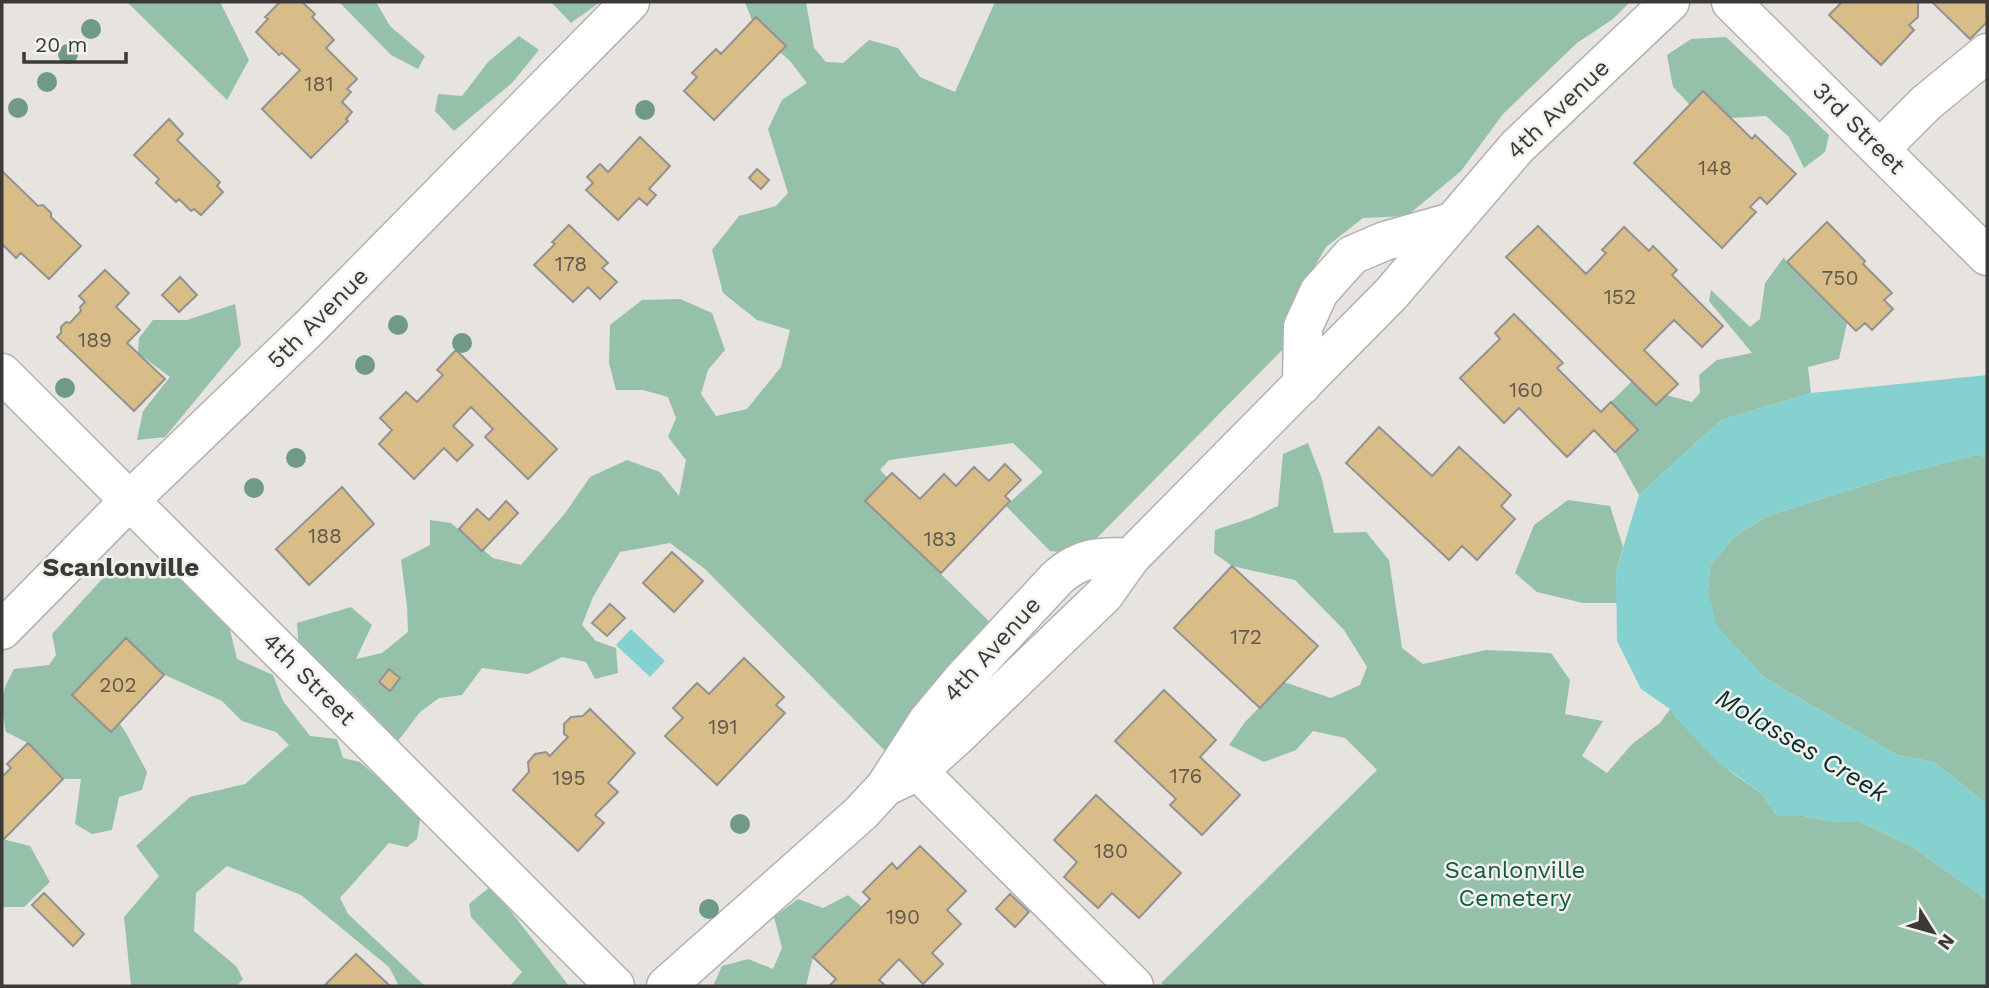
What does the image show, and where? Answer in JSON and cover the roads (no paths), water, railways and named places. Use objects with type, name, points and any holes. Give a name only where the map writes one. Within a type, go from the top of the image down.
[{"type":"street","name":"5th Avenue","points":[[2,629],[130,500],[308,329],[630,2]]},
{"type":"street","name":"4th Avenue","points":[[666,986],[861,813],[955,738],[1104,595],[1131,557],[1391,294],[1517,147],[1670,2]]},
{"type":"street","name":"3rd Street","points":[[1731,2],[1987,256]]},
{"type":"street","points":[[1881,148],[1926,103],[1987,53]]},
{"type":"street","points":[[1302,385],[1303,327],[1319,292],[1352,255],[1385,241],[1452,222]]},
{"type":"street","name":"4th Street","points":[[2,373],[615,986]]},
{"type":"street","name":"4th Avenue","points":[[902,779],[927,722],[962,680],[1068,568],[1095,556],[1131,557]]},
{"type":"street","points":[[1021,616],[1048,646]]},
{"type":"street","points":[[902,779],[1134,986]]},
{"type":"water","name":"Molasses Creek","points":[[1987,375],[1987,457],[1975,455],[1887,478],[1768,516],[1734,537],[1710,566],[1708,592],[1717,626],[1765,678],[1897,755],[1934,762],[1987,804],[1987,900],[1914,848],[1861,822],[1777,816],[1761,793],[1718,762],[1670,709],[1641,689],[1617,641],[1616,571],[1639,495],[1721,420],[1811,393]]},
{"type":"water","points":[[631,629],[665,661],[650,677],[616,645]]},
{"type":"district","name":"Scanlonville","points":[[121,567]]},
{"type":"park label","name":"Scanlonville Cemetery","points":[[1515,884]]}]
